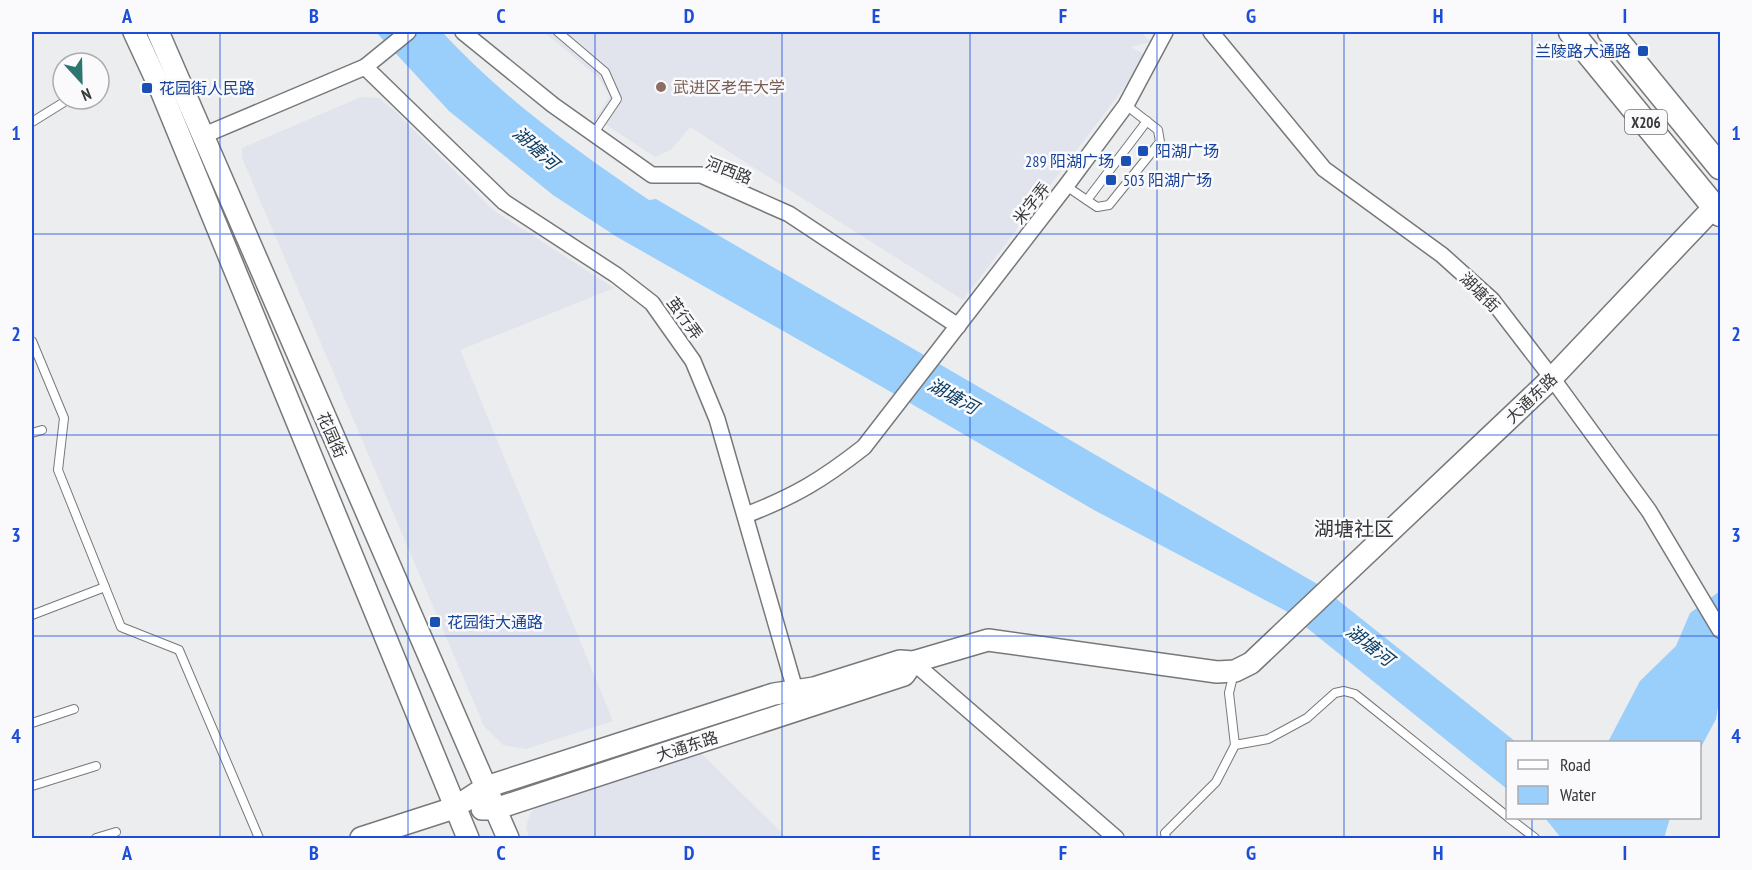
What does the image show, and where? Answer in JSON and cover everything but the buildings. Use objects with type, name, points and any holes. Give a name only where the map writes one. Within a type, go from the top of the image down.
[{"type":"main road","name":"X206","points":[[1571,32],[1718,210]]},
{"type":"main road","name":"X206","points":[[1610,32],[1720,167]]},
{"type":"street","name":"花园街","points":[[134,32],[160,88],[468,838]]},
{"type":"street","name":"花园街","points":[[158,32],[508,838]]},
{"type":"street","points":[[202,136],[365,68],[408,32]]},
{"type":"street","name":"河西路","points":[[463,32],[544,98],[652,176],[700,175],[789,214],[958,326]]},
{"type":"street","name":"米字弄","points":[[746,515],[788,498],[826,477],[864,447],[1126,105],[1165,32]]},
{"type":"street","name":"湖塘街","points":[[1211,32],[1324,169],[1442,255],[1492,300],[1649,511],[1702,596],[1720,630]]},
{"type":"street","name":"茧行弄","points":[[365,68],[504,202],[616,275],[652,303],[693,361],[717,419],[798,700]]},
{"type":"street","name":"大通东路","points":[[454,808],[495,809],[798,700],[814,688],[900,661],[913,662],[988,640],[1217,672],[1235,671],[1251,663],[1289,628],[1336,580],[1552,378],[1718,210]]},
{"type":"street","points":[[913,662],[1116,838]]},
{"type":"street","name":"大通东路","points":[[361,838],[454,808],[486,787],[774,694],[798,700]]},
{"type":"lane","points":[[558,32],[605,72],[617,99],[594,133]]},
{"type":"lane","points":[[1066,186],[1097,207],[1109,205],[1160,142],[1158,130],[1126,105]]},
{"type":"lane","points":[[32,122],[51,110]]},
{"type":"lane","points":[[1087,200],[1148,121]]},
{"type":"lane","points":[[32,341],[64,417],[58,470],[122,627],[179,650],[259,838]]},
{"type":"lane","points":[[32,433],[42,430]]},
{"type":"lane","points":[[32,615],[105,587]]},
{"type":"lane","points":[[1166,838],[1165,833],[1216,782],[1235,745],[1229,693],[1235,671]]},
{"type":"lane","points":[[1235,745],[1268,739],[1307,718],[1335,693],[1344,691],[1355,694],[1506,815]]},
{"type":"lane","points":[[32,723],[74,709]]},
{"type":"lane","points":[[32,786],[96,766]]},
{"type":"lane","points":[[1511,819],[1535,838]]},
{"type":"lane","points":[[96,838],[116,832]]},
{"type":"shaded area","points":[[544,32],[1141,32],[1150,42],[1131,47],[1148,56],[963,300],[690,127],[671,150],[655,157],[596,118],[610,96],[598,77]]},
{"type":"shaded area","points":[[361,97],[379,98],[395,111],[493,210],[614,288],[460,350],[613,721],[526,749],[503,745],[484,726],[242,158],[242,148]]},
{"type":"shaded area","points":[[698,750],[787,838],[529,838],[526,827],[530,814],[539,804]]},
{"type":"water","name":"湖塘河","points":[[376,32],[442,32],[490,79],[540,122],[649,200],[656,199],[1319,585],[1515,741],[1506,741],[1506,788],[1286,611],[1094,510],[617,237],[553,195],[449,111]]},
{"type":"water","points":[[1720,591],[1720,695],[1716,719],[1701,747],[1701,741],[1609,741],[1640,681],[1676,646],[1690,613]]},
{"type":"water","points":[[1546,819],[1670,819],[1664,838],[1561,838]]},
{"type":"place","name":"兰陵路大通路","points":[[1643,51]]},
{"type":"place","name":"武进区老年大学","points":[[661,87]]},
{"type":"place","name":"花园街人民路","points":[[147,88]]},
{"type":"place","name":"阳湖广场","points":[[1143,151]]},
{"type":"place","name":"289 阳湖广场","points":[[1126,161]]},
{"type":"place","name":"503 阳湖广场","points":[[1111,180]]},
{"type":"place","name":"花园街大通路","points":[[435,622]]},
{"type":"district","name":"湖塘社区","points":[[1354,529]]}]
